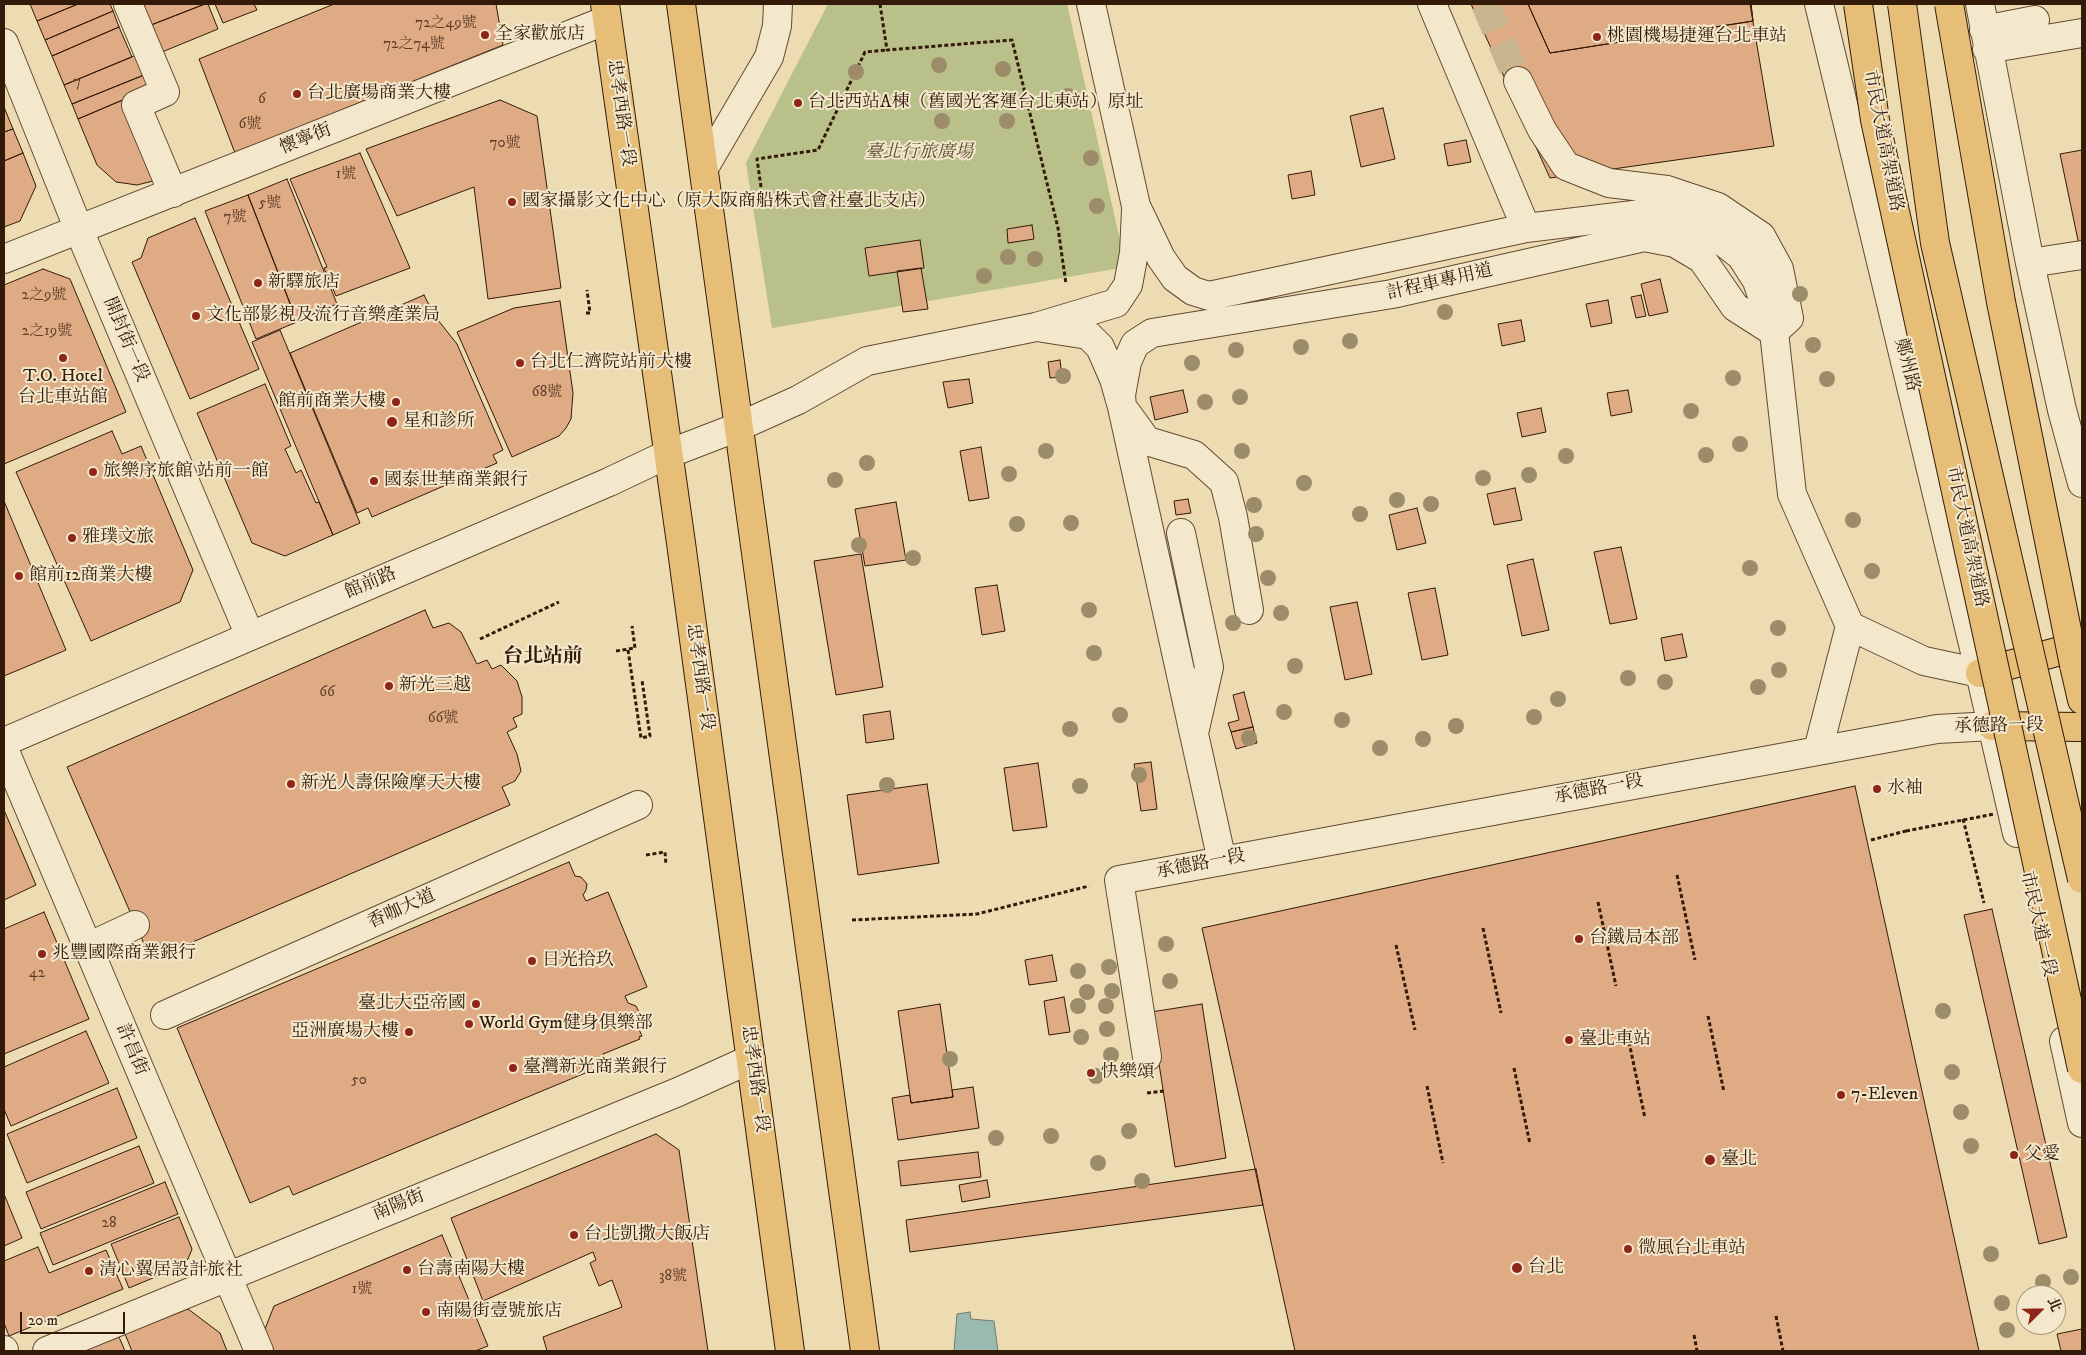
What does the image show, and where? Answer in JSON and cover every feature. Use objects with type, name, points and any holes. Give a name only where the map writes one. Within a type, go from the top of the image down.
[{"type":"main road","points":[[681,4],[865,1351]]},
{"type":"main road","name":"市民大道高架道路","points":[[1858,4],[1875,120],[2082,1069]]},
{"type":"main road","points":[[1902,4],[1935,243],[2082,879]]},
{"type":"main road","points":[[1950,4],[2001,302],[2079,663],[2082,700]]},
{"type":"main road","name":"忠孝西路一段","points":[[606,12],[790,1351]]},
{"type":"main road","points":[[1980,673],[2079,663]]},
{"type":"main road","name":"承德路一段","points":[[1992,726],[2082,727]]},
{"type":"street","points":[[128,4],[165,92],[136,105],[173,193]]},
{"type":"street","points":[[704,168],[769,57],[777,26],[778,4]]},
{"type":"street","points":[[1091,4],[1136,206],[1161,258],[1175,278],[1193,291],[1209,296],[1526,228],[1650,213],[1686,221],[1718,238],[1741,256],[1758,281],[1774,332],[1792,494],[1850,626],[1818,750]]},
{"type":"street","points":[[1432,4],[1526,228]]},
{"type":"street","name":"鄭州路","points":[[1819,4],[1992,726]]},
{"type":"street","name":"懷寧街","points":[[4,259],[173,193],[606,12]]},
{"type":"street","points":[[1984,27],[2035,20]]},
{"type":"street","points":[[1984,27],[2082,33]]},
{"type":"street","points":[[1984,27],[2030,263],[2062,410],[2082,483]]},
{"type":"street","name":"開封街一段","points":[[5,48],[250,636]]},
{"type":"street","points":[[1518,81],[1542,130],[1566,166],[1609,183],[1668,190],[1718,207],[1761,236],[1779,270],[1790,318],[1774,332]]},
{"type":"street","points":[[1036,327],[1116,303],[1128,286],[1134,253],[1136,206]]},
{"type":"street","name":"計程車專用道","points":[[1122,407],[1121,395],[1127,362],[1135,344],[1152,334],[1392,294],[1644,237],[1675,243],[1702,259],[1735,307],[1774,332]]},
{"type":"street","points":[[2030,263],[2082,255]]},
{"type":"street","points":[[1036,327],[1088,335],[1100,347],[1114,379],[1122,407],[1193,738],[1222,861]]},
{"type":"street","name":"館前路","points":[[4,742],[609,482],[668,454],[738,427],[798,400],[867,361],[1036,327]]},
{"type":"street","points":[[1122,407],[1147,441],[1194,454],[1224,482],[1233,517],[1249,610]]},
{"type":"street","points":[[1181,532],[1209,667],[1193,738]]},
{"type":"street","points":[[1850,626],[1924,661],[1980,673]]},
{"type":"street","name":"承德路一段","points":[[1119,880],[1937,728],[1992,726]]},
{"type":"street","name":"市民大道一段","points":[[1992,726],[2082,1123]]},
{"type":"street","name":"許昌街","points":[[4,749],[259,1351]]},
{"type":"street","name":"香咖大道","points":[[165,1014],[638,805]]},
{"type":"street","points":[[1119,880],[1147,1058]]},
{"type":"street","points":[[88,948],[135,924]]},
{"type":"street","name":"南陽街","points":[[47,1351],[678,1092],[751,1058]]},
{"type":"path","points":[[880,4],[887,50]]},
{"type":"path","points":[[761,187],[756,159],[818,150],[865,52],[1012,40],[1058,228],[1066,286]]},
{"type":"path","points":[[586,314],[590,313],[587,290]]},
{"type":"path","points":[[480,639],[559,602]]},
{"type":"path","points":[[616,651],[635,648],[632,626]]},
{"type":"path","points":[[628,650],[641,738],[650,736],[642,680]]},
{"type":"path","points":[[1963,819],[1984,903]]},
{"type":"path","points":[[1871,840],[1906,831]]},
{"type":"path","points":[[646,855],[665,852],[666,865]]},
{"type":"path","points":[[1677,875],[1695,960]]},
{"type":"path","points":[[852,920],[977,914],[1119,880]]},
{"type":"path","points":[[1598,902],[1616,986]]},
{"type":"path","points":[[1482,928],[1501,1013]]},
{"type":"path","points":[[1396,945],[1415,1030]]},
{"type":"path","points":[[1708,1016],[1724,1092]]},
{"type":"path","points":[[1629,1042],[1645,1118]]},
{"type":"path","points":[[1514,1068],[1530,1144]]},
{"type":"path","points":[[1428,1086],[1443,1163]]},
{"type":"path","points":[[1147,1093],[1164,1091]]},
{"type":"path","points":[[1776,1316],[1784,1351]]},
{"type":"path","points":[[1694,1335],[1698,1351]]},
{"type":"green space","name":"臺北行旅廣場","points":[[828,4],[1067,4],[1126,267],[772,328],[746,163]]},
{"type":"water","points":[[970,1312],[971,1319],[994,1321],[998,1351],[954,1351],[957,1314]]},
{"type":"building","points":[[30,4],[78,4],[37,21]]},
{"type":"building","points":[[78,4],[110,4],[113,11],[45,40],[37,21]]},
{"type":"building","points":[[143,4],[205,4],[151,25]]},
{"type":"building","points":[[208,4],[218,29],[162,52],[151,25]]},
{"type":"building","points":[[215,4],[254,4],[257,10],[223,23]]},
{"type":"building","name":"台北廣場商業大樓","points":[[334,4],[496,4],[503,45],[235,153],[199,59]]},
{"type":"building","name":"桃園機場捷運台北車站","points":[[1471,4],[1750,4],[1774,146],[1550,178]]},
{"type":"building","name":"桃園機場捷運台北車站","points":[[1528,4],[1751,4],[1753,21],[1550,53]]},
{"type":"building","name":"桃園機場捷運台北車站","points":[[1528,4],[1751,4],[1753,21],[1550,53]]},
{"type":"building","points":[[113,11],[119,27],[52,56],[45,40]]},
{"type":"building","points":[[119,27],[132,57],[64,85],[52,56]]},
{"type":"building","points":[[136,55],[144,75],[72,104],[64,85]]},
{"type":"building","points":[[144,75],[149,89],[78,119],[72,104]]},
{"type":"building","points":[[127,98],[161,179],[137,185],[116,182],[97,165],[78,119]]},
{"type":"building","name":"國家攝影文化中心（原大阪商船株式會社臺北支店）","points":[[500,100],[537,116],[561,288],[488,299],[474,187],[397,216],[366,149]]},
{"type":"building","points":[[4,107],[13,129],[4,132]]},
{"type":"building","points":[[1383,108],[1395,159],[1361,167],[1350,116]]},
{"type":"building","points":[[13,129],[23,153],[4,161],[4,132]]},
{"type":"building","points":[[1466,140],[1471,162],[1448,166],[1444,144]]},
{"type":"building","points":[[2082,150],[2082,244],[2079,245],[2060,154]]},
{"type":"building","points":[[23,153],[36,186],[20,221],[4,227],[4,161]]},
{"type":"building","points":[[360,153],[410,268],[336,296],[324,268],[327,267],[290,179]]},
{"type":"building","points":[[1311,171],[1315,195],[1292,199],[1288,175]]},
{"type":"building","points":[[287,179],[337,304],[297,321],[248,195]]},
{"type":"building","name":"新驛旅店","points":[[248,195],[297,322],[256,339],[205,211]]},
{"type":"building","name":"文化部影視及流行音樂產業局","points":[[195,218],[259,369],[190,399],[132,262],[141,258],[148,238]]},
{"type":"building","points":[[1032,225],[1034,239],[1008,243],[1007,229]]},
{"type":"building","points":[[920,240],[924,268],[869,276],[865,248]]},
{"type":"building","points":[[921,268],[928,309],[903,312],[897,271]]},
{"type":"building","points":[[43,269],[70,279],[126,412],[4,464],[4,285]]},
{"type":"building","points":[[1660,279],[1668,312],[1649,316],[1641,284]]},
{"type":"building","name":"館前商業大樓","points":[[424,295],[434,315],[457,344],[503,450],[493,455],[497,463],[372,517],[368,508],[357,513],[290,353]]},
{"type":"building","points":[[1641,295],[1646,316],[1636,318],[1631,297]]},
{"type":"building","points":[[1608,300],[1612,323],[1591,327],[1586,304]]},
{"type":"building","name":"台北仁濟院站前大樓","points":[[560,301],[573,393],[571,419],[559,436],[512,457],[457,332],[514,308]]},
{"type":"building","points":[[1521,320],[1525,341],[1502,346],[1498,324]]},
{"type":"building","points":[[280,330],[360,523],[333,535],[252,342]]},
{"type":"building","points":[[1060,360],[1062,377],[1050,378],[1048,362]]},
{"type":"building","points":[[969,379],[973,403],[948,408],[943,382]]},
{"type":"building","points":[[265,384],[291,446],[285,449],[296,473],[301,470],[316,503],[319,502],[333,535],[285,556],[252,543],[197,413]]},
{"type":"building","points":[[1183,390],[1188,412],[1155,420],[1150,397]]},
{"type":"building","points":[[1628,390],[1632,412],[1611,416],[1607,393]]},
{"type":"building","points":[[1541,408],[1546,432],[1522,437],[1517,413]]},
{"type":"building","points":[[112,431],[122,454],[141,446],[193,570],[180,602],[91,641],[16,472]]},
{"type":"building","points":[[981,447],[989,498],[969,501],[960,451]]},
{"type":"building","points":[[1515,488],[1522,520],[1494,525],[1487,494]]},
{"type":"building","points":[[1188,499],[1191,513],[1176,515],[1174,501]]},
{"type":"building","name":"館前12商業大樓","points":[[4,501],[66,650],[4,676]]},
{"type":"building","points":[[896,502],[906,560],[865,566],[855,509]]},
{"type":"building","points":[[1417,508],[1426,543],[1397,550],[1389,515]]},
{"type":"building","points":[[1621,547],[1637,619],[1610,624],[1594,552]]},
{"type":"building","points":[[861,554],[883,687],[836,695],[814,561]]},
{"type":"building","points":[[1533,559],[1549,630],[1522,636],[1507,565]]},
{"type":"building","points":[[997,585],[1005,631],[982,635],[975,588]]},
{"type":"building","points":[[1435,588],[1448,655],[1422,660],[1408,593]]},
{"type":"building","points":[[1357,602],[1372,674],[1345,680],[1330,607]]},
{"type":"building","name":"新光人壽保險摩天大樓","points":[[425,610],[433,628],[449,623],[461,632],[477,664],[487,660],[492,669],[501,665],[517,681],[522,697],[522,714],[513,718],[517,727],[507,732],[517,754],[521,771],[515,781],[502,787],[510,805],[151,960],[67,767]]},
{"type":"building","points":[[1682,634],[1687,657],[1665,661],[1661,638]]},
{"type":"building","points":[[1244,692],[1253,727],[1231,732],[1228,723],[1239,720],[1233,695]]},
{"type":"building","points":[[890,711],[894,739],[866,743],[863,715]]},
{"type":"building","points":[[1253,727],[1257,743],[1236,749],[1231,732]]},
{"type":"building","points":[[1151,762],[1157,809],[1141,811],[1134,764]]},
{"type":"building","points":[[1038,763],[1047,827],[1013,831],[1004,768]]},
{"type":"building","points":[[927,784],[939,863],[858,875],[847,795]]},
{"type":"building","name":"臺北車站","points":[[1855,786],[1979,1351],[1295,1351],[1202,928]]},
{"type":"building","points":[[4,810],[36,885],[4,900]]},
{"type":"building","name":"亞洲廣場大樓","points":[[569,862],[575,876],[581,877],[587,884],[583,895],[586,901],[608,892],[647,987],[625,996],[628,1003],[636,1006],[639,1012],[640,1017],[636,1023],[642,1036],[639,1037],[640,1039],[603,1054],[607,1064],[293,1195],[289,1186],[250,1203],[177,1028]]},
{"type":"building","points":[[1992,909],[2067,1237],[2039,1244],[1964,915]]},
{"type":"building","points":[[44,912],[89,1019],[4,1054],[4,929]]},
{"type":"building","points":[[1052,955],[1057,981],[1029,985],[1025,960]]},
{"type":"building","points":[[1064,997],[1070,1032],[1049,1035],[1044,1001]]},
{"type":"building","points":[[940,1004],[953,1097],[911,1103],[898,1011]]},
{"type":"building","points":[[1202,1004],[1226,1158],[1175,1167],[1151,1012]]},
{"type":"building","points":[[86,1031],[109,1083],[11,1126],[4,1109],[4,1067]]},
{"type":"building","points":[[973,1087],[979,1128],[898,1140],[892,1098],[910,1095],[911,1103],[953,1097],[952,1090]]},
{"type":"building","points":[[117,1088],[137,1138],[27,1183],[7,1134]]},
{"type":"building","name":"台北凱撒大飯店","points":[[656,1134],[679,1150],[708,1351],[547,1351],[543,1337],[622,1307],[612,1280],[599,1286],[590,1263],[596,1260],[593,1252],[483,1301],[451,1218]]},
{"type":"building","points":[[139,1146],[154,1183],[41,1229],[26,1192]]},
{"type":"building","points":[[978,1152],[981,1177],[901,1186],[898,1161]]},
{"type":"building","points":[[1256,1169],[1263,1205],[910,1252],[906,1220]]},
{"type":"building","points":[[987,1180],[990,1197],[962,1202],[959,1185]]},
{"type":"building","points":[[165,1182],[178,1214],[53,1265],[40,1233]]},
{"type":"building","points":[[4,1194],[22,1238],[4,1246]]},
{"type":"building","points":[[179,1217],[192,1249],[188,1259],[177,1268],[129,1288],[111,1244]]},
{"type":"building","name":"台壽南陽大樓","points":[[442,1235],[488,1346],[475,1351],[274,1351],[265,1329],[274,1306]]},
{"type":"building","points":[[38,1247],[49,1273],[106,1250],[123,1289],[9,1336],[4,1323],[4,1261]]},
{"type":"building","points":[[188,1309],[220,1333],[227,1351],[132,1351],[125,1334]]},
{"type":"building","points":[[2082,1329],[2082,1351],[2061,1351],[2057,1335],[2066,1335],[2066,1332]]},
{"type":"building","points":[[119,1337],[125,1351],[83,1351]]},
{"type":"tunnel","points":[[1485,4],[1518,81]]},
{"type":"place","name":"全家歡旅店","points":[[485,35]]},
{"type":"place","name":"桃園機場捷運台北車站","points":[[1597,37]]},
{"type":"place","name":"台北廣場商業大樓","points":[[297,94]]},
{"type":"place","name":"台北西站A棟（舊國光客運台北東站）原址","points":[[798,103]]},
{"type":"place","name":"國家攝影文化中心（原大阪商船株式會社臺北支店）","points":[[512,202]]},
{"type":"place","name":"新驛旅店","points":[[258,283]]},
{"type":"place","name":"文化部影視及流行音樂產業局","points":[[196,316]]},
{"type":"place","name":"T.O. Hotel 台北車站館","points":[[63,358]]},
{"type":"place","name":"台北仁濟院站前大樓","points":[[520,363]]},
{"type":"place","name":"館前商業大樓","points":[[396,402]]},
{"type":"place","name":"星和診所","points":[[392,422]]},
{"type":"place","name":"旅樂序旅館 站前一館","points":[[93,472]]},
{"type":"place","name":"國泰世華商業銀行","points":[[374,481]]},
{"type":"place","name":"雅璞文旅","points":[[72,538]]},
{"type":"place","name":"館前12商業大樓","points":[[19,576]]},
{"type":"place","name":"新光三越","points":[[389,686]]},
{"type":"place","name":"新光人壽保險摩天大樓","points":[[291,784]]},
{"type":"place","name":"水袖","points":[[1877,789]]},
{"type":"place","name":"台鐵局本部","points":[[1579,939]]},
{"type":"place","name":"兆豐國際商業銀行","points":[[42,954]]},
{"type":"place","name":"日光拾玖","points":[[532,961]]},
{"type":"place","name":"臺北大亞帝國","points":[[476,1004]]},
{"type":"place","name":"World Gym健身俱樂部","points":[[469,1024]]},
{"type":"place","name":"亞洲廣場大樓","points":[[409,1032]]},
{"type":"place","name":"臺北車站","points":[[1569,1040]]},
{"type":"place","name":"臺灣新光商業銀行","points":[[513,1068]]},
{"type":"place","name":"快樂頌","points":[[1091,1073]]},
{"type":"place","name":"7-Eleven","points":[[1841,1095]]},
{"type":"place","name":"父愛","points":[[2014,1155]]},
{"type":"place","name":"臺北","points":[[1710,1160]]},
{"type":"place","name":"台北凱撒大飯店","points":[[574,1235]]},
{"type":"place","name":"微風台北車站","points":[[1628,1249]]},
{"type":"place","name":"台北","points":[[1517,1268]]},
{"type":"place","name":"台壽南陽大樓","points":[[407,1270]]},
{"type":"place","name":"清心翼居設計旅社","points":[[89,1271]]},
{"type":"place","name":"南陽街壹號旅店","points":[[426,1312]]},
{"type":"district","name":"台北站前","points":[[543,658]]}]
